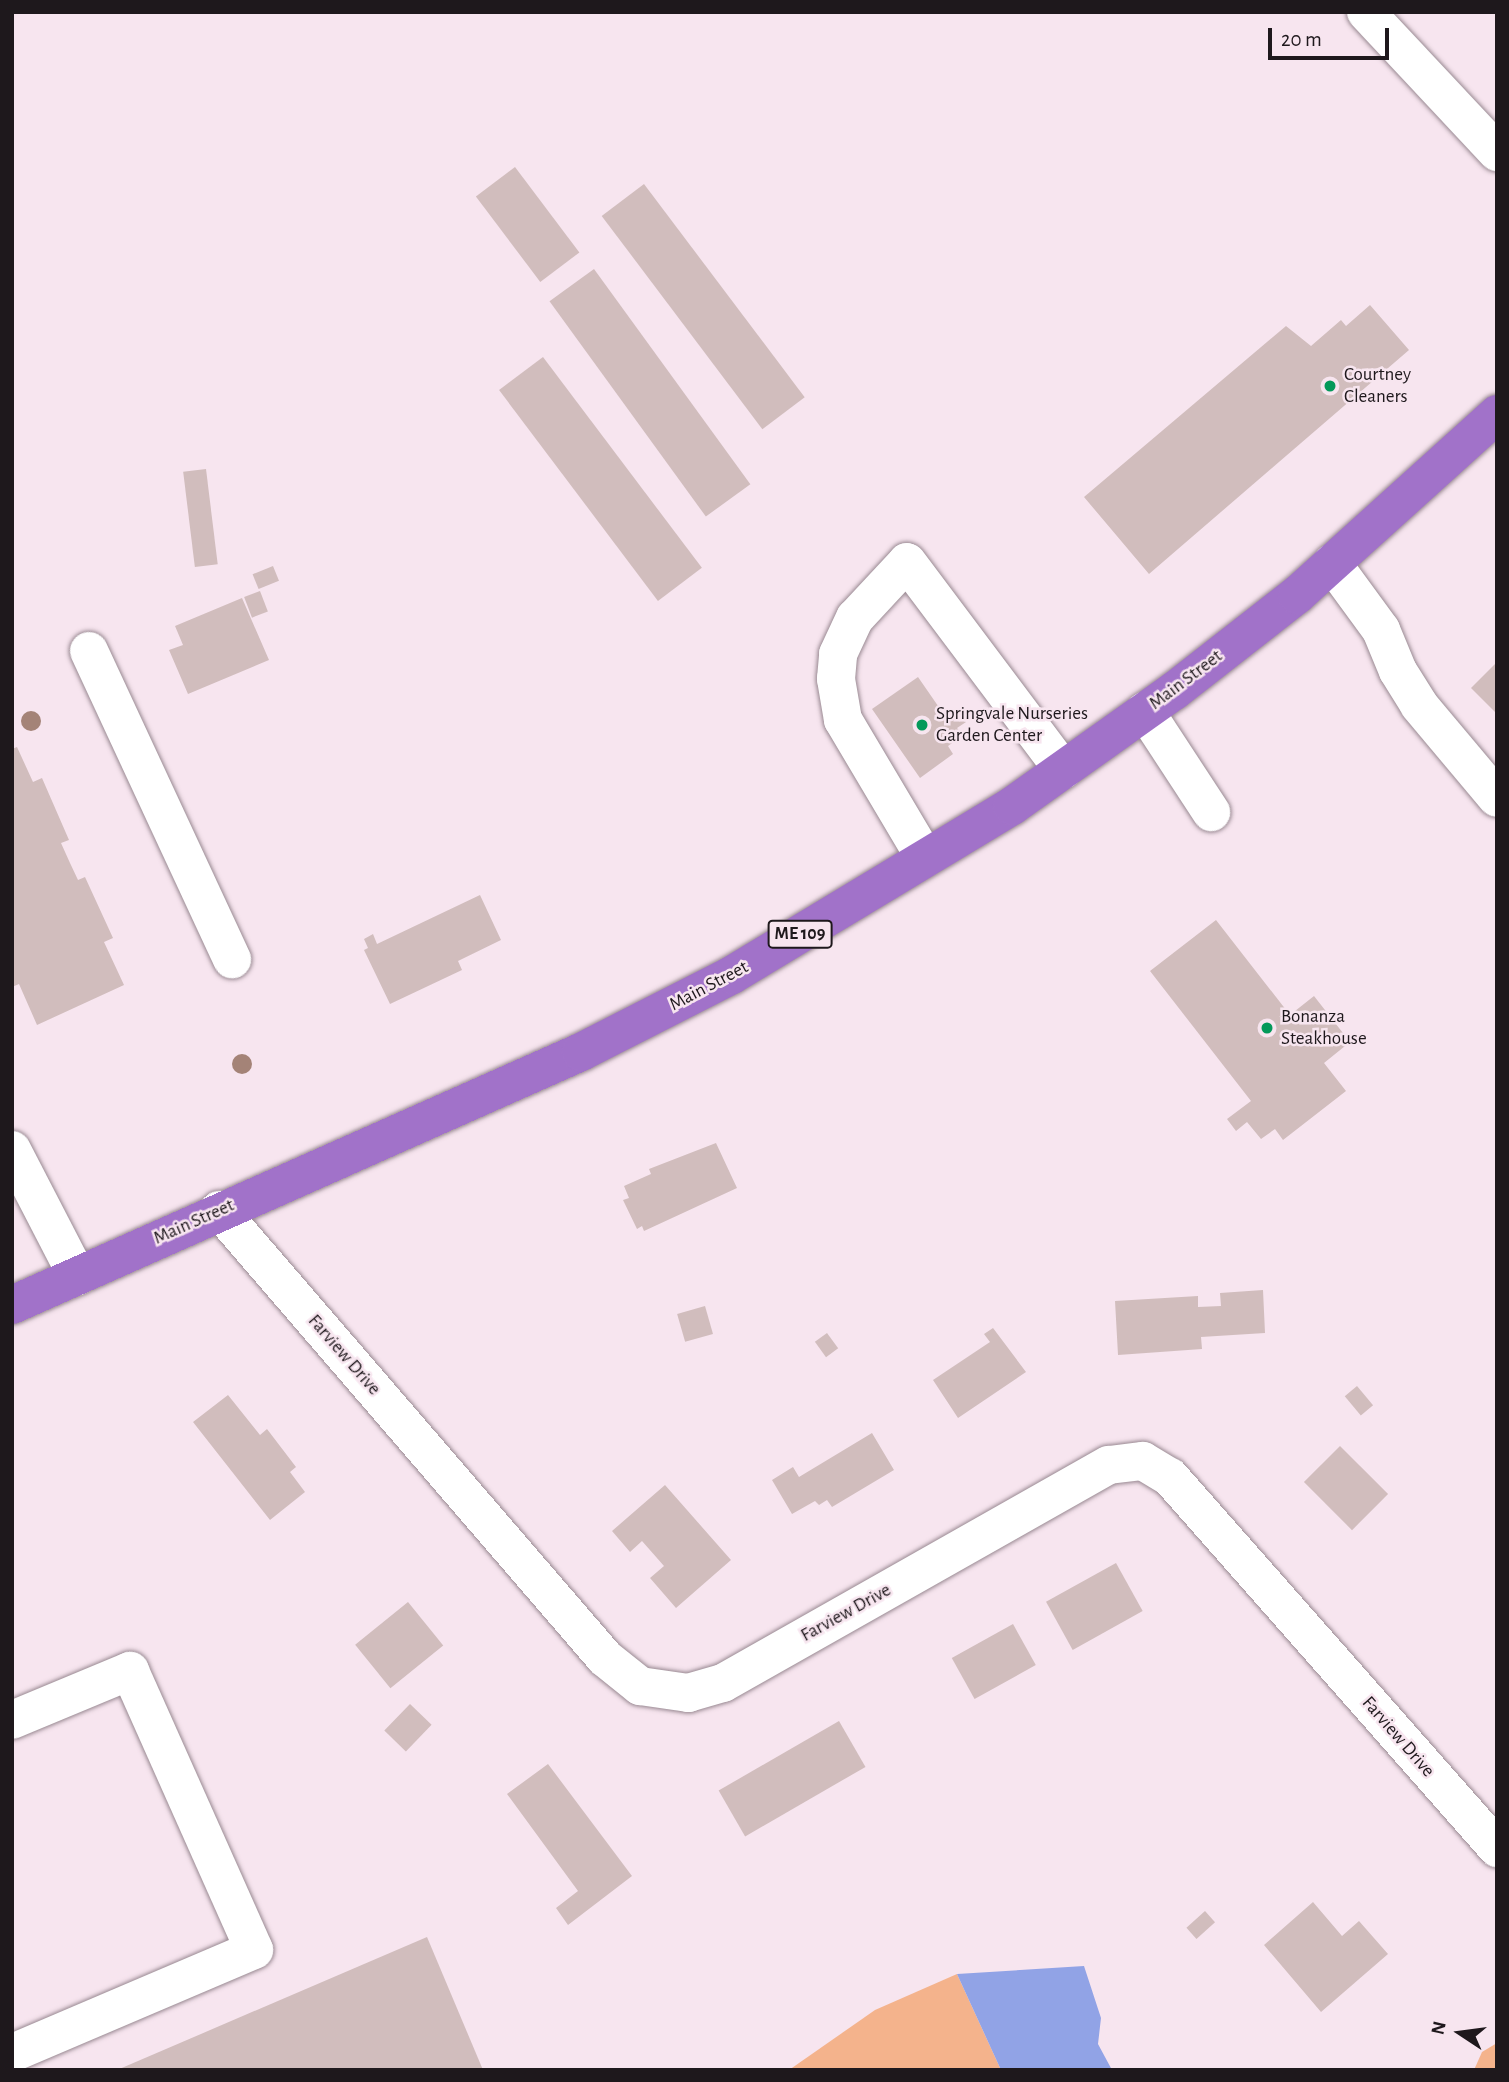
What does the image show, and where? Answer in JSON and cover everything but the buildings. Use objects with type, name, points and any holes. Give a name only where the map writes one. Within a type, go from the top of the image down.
[{"type":"highway","name":"Main Street","points":[[14,1299],[77,1276],[219,1210],[581,1052],[732,975],[925,859],[1146,711],[1332,564],[1497,414]]},
{"type":"street","points":[[1366,12],[1492,138]]},
{"type":"street","points":[[925,859],[843,720],[836,679],[838,654],[855,618],[907,562],[1063,769]]},
{"type":"street","points":[[1332,564],[1381,630],[1419,705],[1497,798]]},
{"type":"street","points":[[89,651],[232,959]]},
{"type":"street","points":[[1146,711],[1211,812]]},
{"type":"street","points":[[12,1150],[77,1276]]},
{"type":"street","name":"Farview Drive","points":[[219,1210],[605,1658],[640,1686],[688,1693],[723,1683],[1109,1465],[1143,1461],[1170,1477],[1497,1849]]},
{"type":"street","points":[[12,1720],[130,1671],[254,1950],[12,2053]]},
{"type":"shaded area","points":[[957,1974],[1001,2070],[789,2070],[875,2010]]},
{"type":"shaded area","points":[[1497,2043],[1497,2070],[1474,2070],[1482,2052]]},
{"type":"water","points":[[1084,1966],[1101,2018],[1098,2044],[1112,2070],[1001,2070],[957,1974]]},
{"type":"place","name":"Courtney Cleaners","points":[[1330,386]]},
{"type":"place","name":"Springvale Nurseries Garden Center","points":[[922,725]]},
{"type":"place","name":"Bonanza Steakhouse","points":[[1267,1028]]}]
